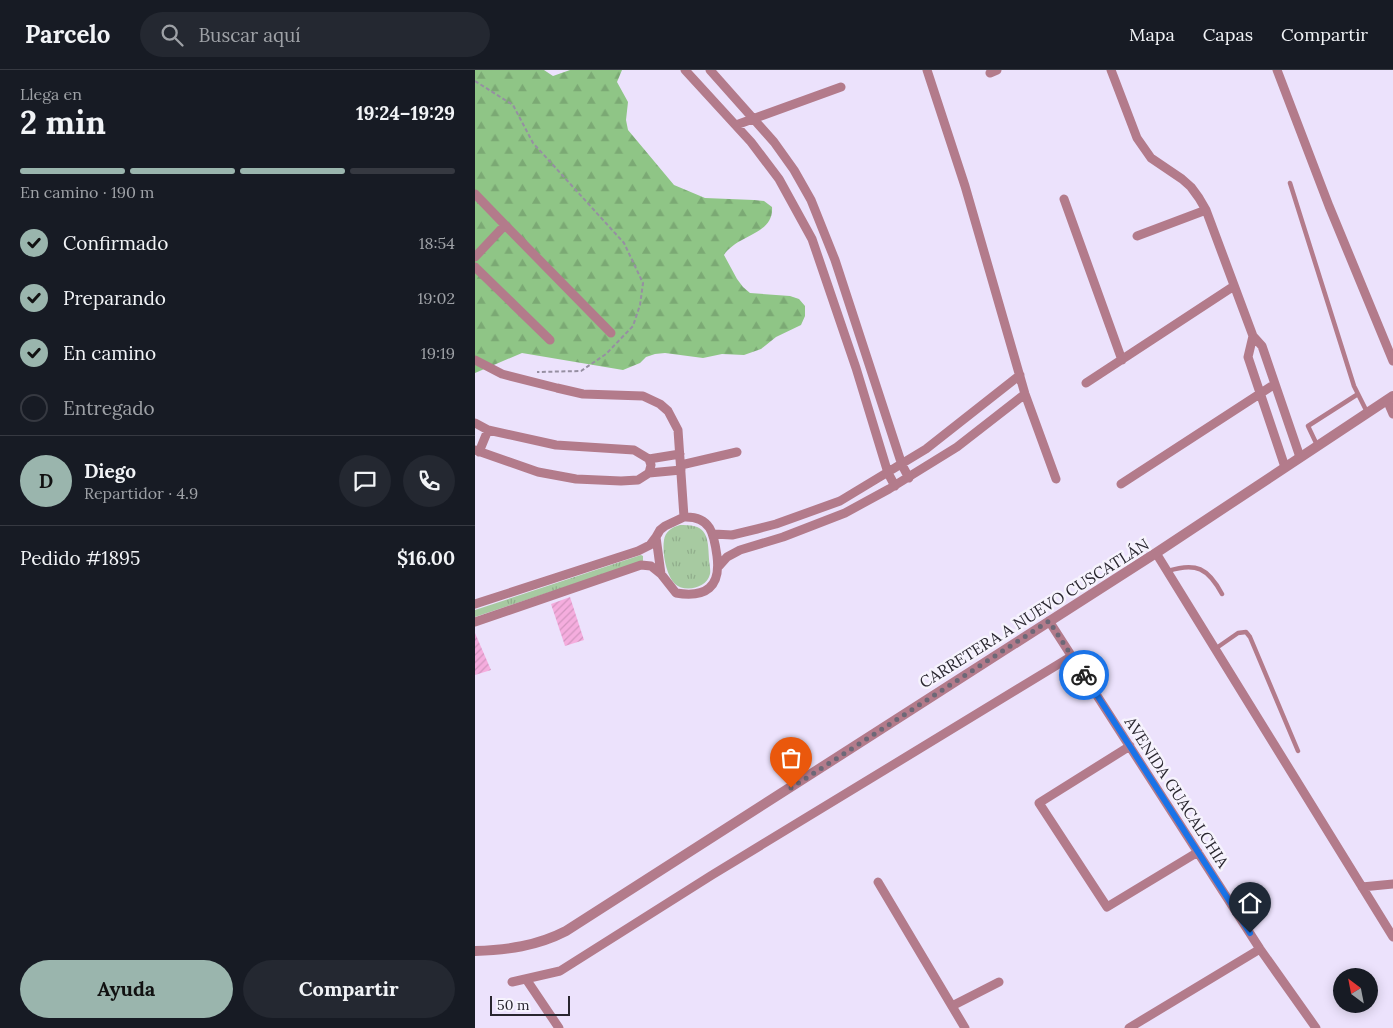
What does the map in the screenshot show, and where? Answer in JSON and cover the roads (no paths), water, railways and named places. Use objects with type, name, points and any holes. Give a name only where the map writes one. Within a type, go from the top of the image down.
[{"type":"street","points":[[685,70],[736,125],[779,179],[813,239],[851,351],[888,473],[895,486]]},
{"type":"street","points":[[711,70],[774,142],[811,200],[845,287],[902,464],[909,478]]},
{"type":"street","points":[[927,70],[965,186],[1019,375],[1056,479]]},
{"type":"street","points":[[1111,70],[1137,138],[1143,147],[1151,158],[1191,187],[1206,210],[1253,336],[1262,346],[1300,456]]},
{"type":"street","points":[[1277,70],[1329,206],[1393,361]]},
{"type":"street","points":[[736,125],[841,87]]},
{"type":"street","points":[[475,194],[611,333]]},
{"type":"street","points":[[1064,199],[1122,360]]},
{"type":"street","points":[[1137,236],[1206,210]]},
{"type":"street","points":[[475,257],[505,225]]},
{"type":"street","points":[[475,267],[550,340]]},
{"type":"street","points":[[1086,383],[1234,286]]},
{"type":"street","points":[[1253,336],[1247,358],[1285,466]]},
{"type":"street","points":[[475,360],[502,374],[583,394],[643,396],[668,410],[678,430],[684,517]]},
{"type":"street","points":[[714,534],[733,535],[776,524],[840,501],[902,464],[946,433],[1019,375]]},
{"type":"street","points":[[1121,484],[1275,384]]},
{"type":"street","points":[[719,566],[727,557],[740,550],[783,538],[845,513],[895,486],[957,446],[1025,394]]},
{"type":"street","points":[[1390,398],[1393,414]]},
{"type":"street","name":"CARRETERA A NUEVO CUSCATLÁN","points":[[475,951],[516,948],[543,941],[565,931],[1156,553],[1390,398]]},
{"type":"street","points":[[475,423],[488,430],[556,445],[634,450],[649,459],[680,454]]},
{"type":"street","points":[[488,430],[477,451],[538,472],[575,479],[638,480],[649,473],[681,468],[737,452]]},
{"type":"street","points":[[649,459],[651,465],[649,473]]},
{"type":"street","points":[[475,604],[638,551],[650,545],[665,526],[684,517],[691,517],[704,522],[714,534],[719,566],[717,579],[711,587],[701,593],[688,595],[676,593],[661,574],[651,566],[641,565],[475,622]]},
{"type":"street","points":[[656,537],[661,574]]},
{"type":"street","points":[[1156,553],[1393,937]]},
{"type":"street","name":"AVENIDA GUACALCHIA","points":[[1049,621],[1260,949],[1316,1028]]},
{"type":"street","points":[[512,982],[560,971],[712,875],[1072,656]]},
{"type":"street","points":[[1130,746],[1039,803],[1107,907],[1198,852]]},
{"type":"street","points":[[878,882],[965,1028]]},
{"type":"street","points":[[1362,887],[1393,884]]},
{"type":"street","points":[[1129,1028],[1260,949]]},
{"type":"street","points":[[526,979],[559,1028]]},
{"type":"street","points":[[953,1006],[999,982]]},
{"type":"lane","points":[[1290,183],[1358,394],[1367,412]]},
{"type":"lane","points":[[1317,446],[1308,426],[1358,394]]},
{"type":"lane","points":[[1167,572],[1194,566],[1203,570],[1217,585],[1222,594]]},
{"type":"lane","points":[[1214,649],[1238,633],[1246,632],[1250,637],[1298,751]]}]
